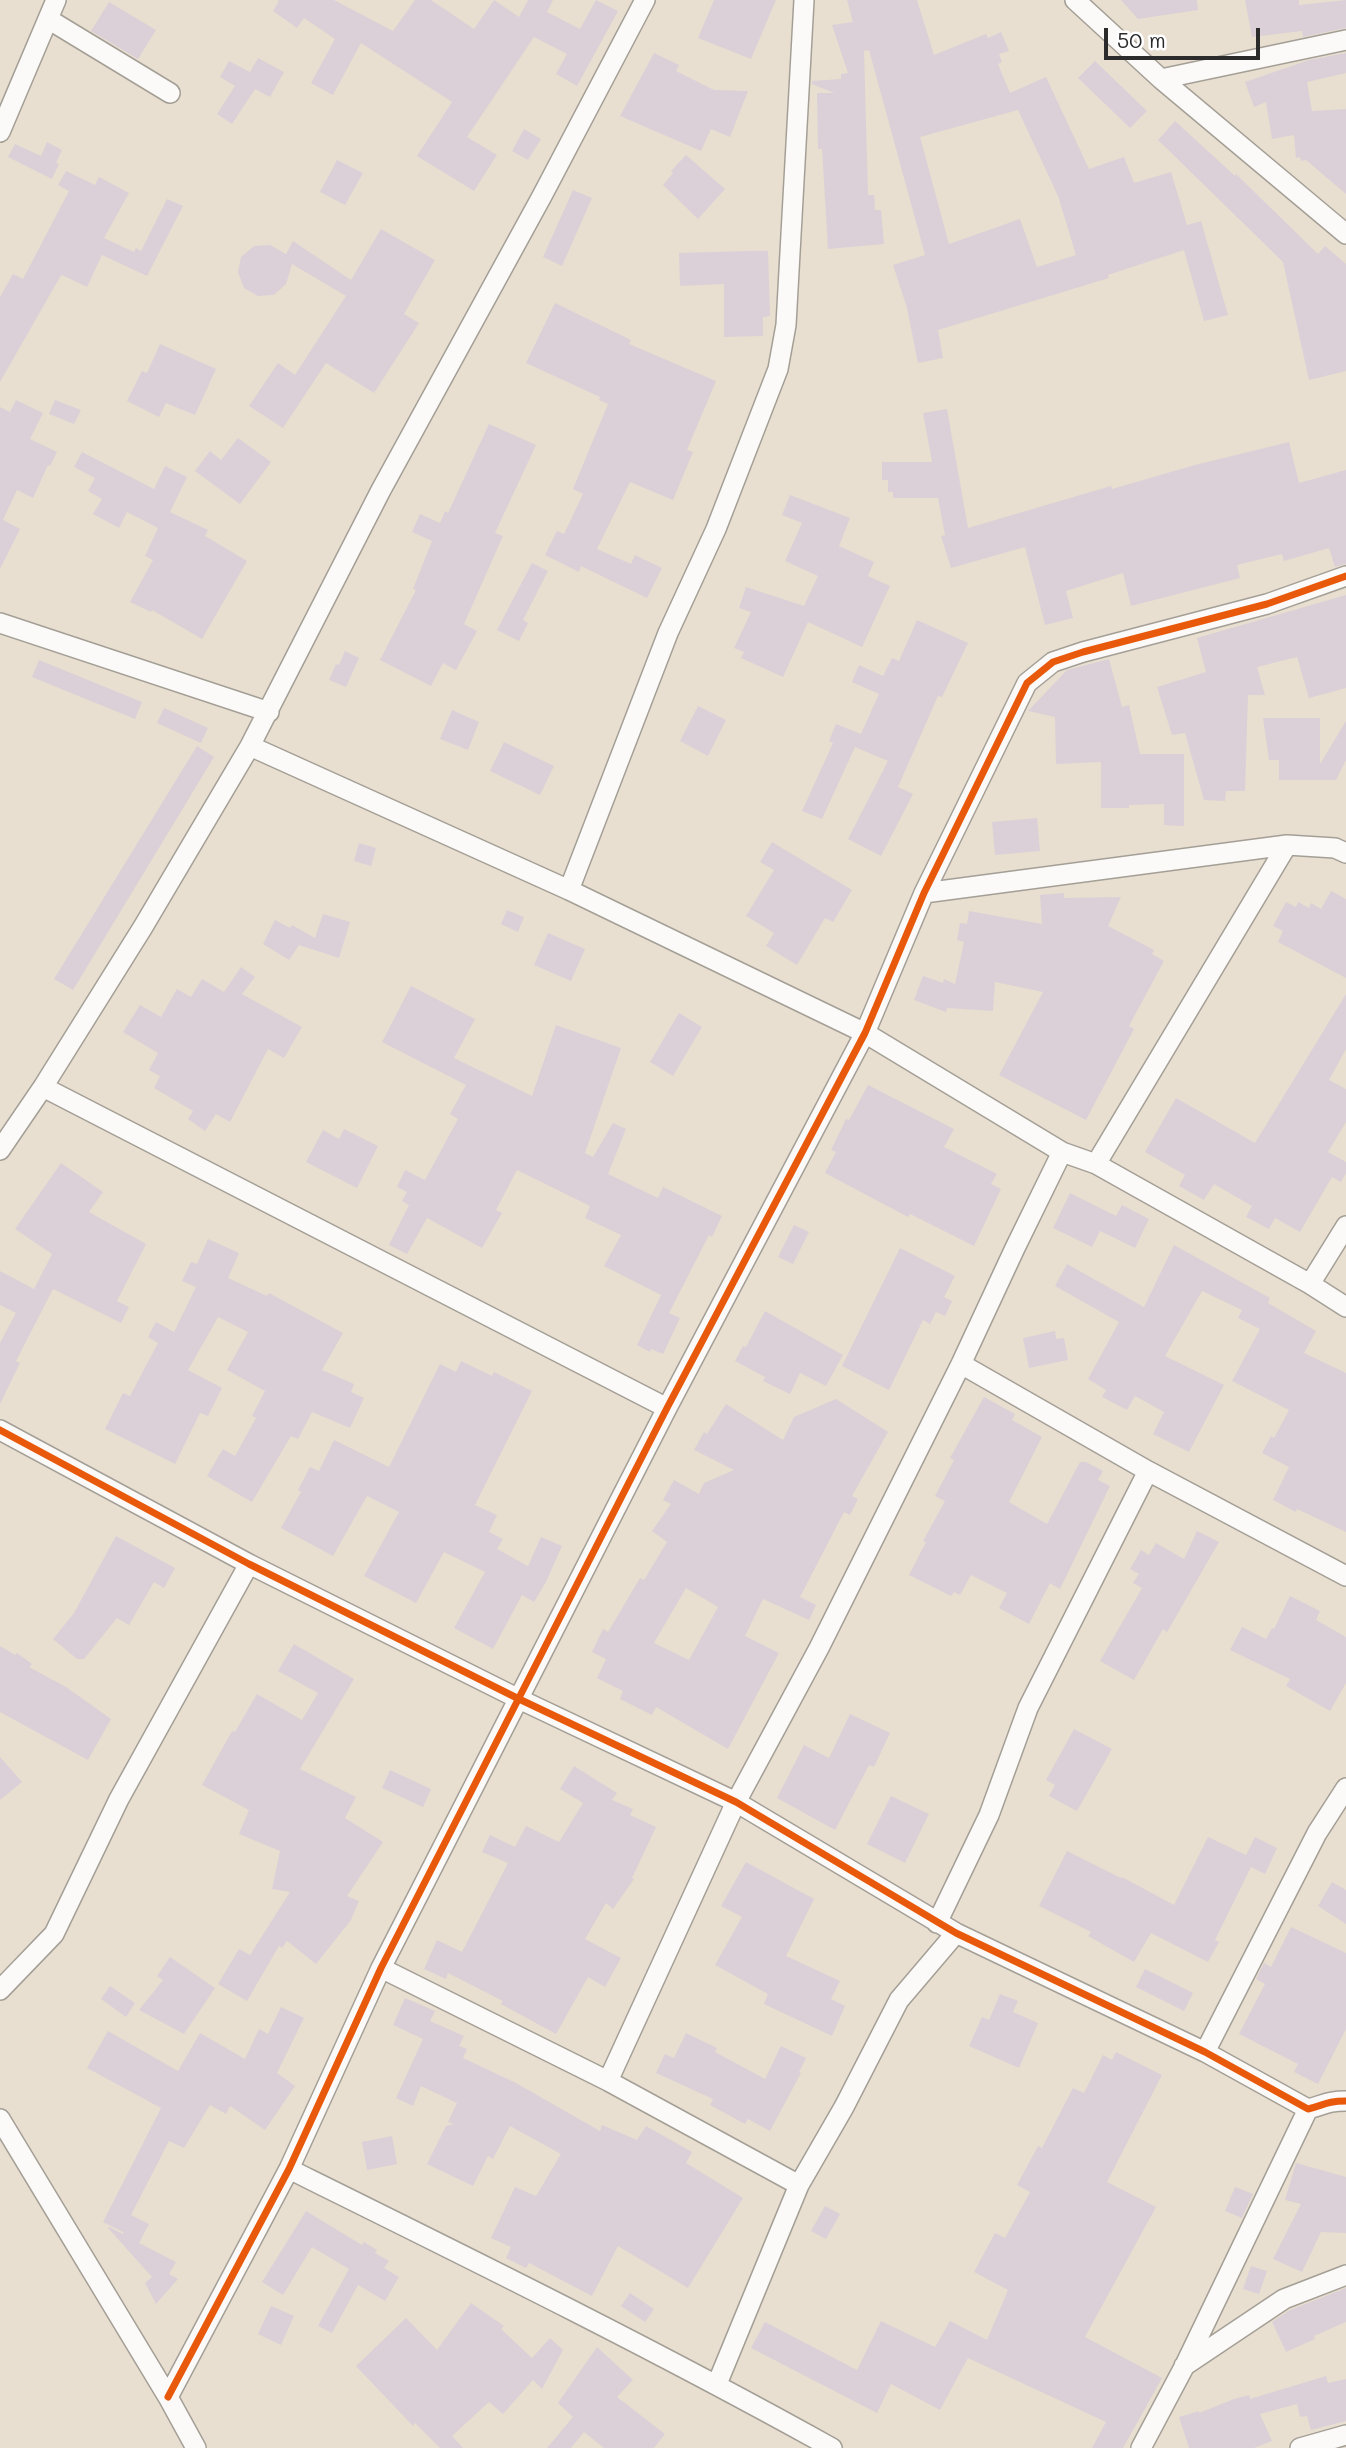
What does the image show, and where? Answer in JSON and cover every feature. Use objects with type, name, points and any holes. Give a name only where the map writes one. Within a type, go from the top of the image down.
[{"type":"street","points":[[0,132],[56,0]]},
{"type":"street","points":[[0,1150],[43,1087],[143,927],[250,746],[381,490],[542,196],[645,0]]},
{"type":"street","points":[[569,890],[668,633],[716,529],[778,369],[786,325],[804,0]]},
{"type":"street","points":[[1075,0],[1161,79],[1346,234]]},
{"type":"street","points":[[48,19],[170,93]]},
{"type":"street","points":[[1161,79],[1346,40]]},
{"type":"street","points":[[168,2397],[289,2169],[381,1968],[667,1408],[865,1033],[924,893],[1027,683],[1053,662],[1268,604],[1346,576]]},
{"type":"street","points":[[0,623],[269,712]]},
{"type":"street","points":[[250,746],[569,890],[865,1033],[1062,1152],[1096,1164],[1346,1307]]},
{"type":"street","points":[[924,893],[1287,845],[1335,848],[1346,853]]},
{"type":"street","points":[[1096,1164],[1287,845]]},
{"type":"street","points":[[43,1087],[667,1408]]},
{"type":"street","points":[[608,2081],[736,1802],[819,1648],[961,1364],[1062,1152]]},
{"type":"street","points":[[1310,1284],[1346,1226]]},
{"type":"street","points":[[961,1364],[1148,1471],[1346,1576]]},
{"type":"street","points":[[0,1430],[249,1564],[519,1699],[736,1802],[937,1923],[1205,2052],[1308,2109],[1325,2101],[1346,2101]]},
{"type":"street","points":[[937,1923],[989,1815],[1028,1707],[1148,1471]]},
{"type":"street","points":[[0,1990],[54,1934],[119,1799],[249,1564]]},
{"type":"street","points":[[1205,2052],[1317,1833],[1346,1788]]},
{"type":"street","points":[[717,2385],[799,2185],[844,2107],[899,2000],[956,1933]]},
{"type":"street","points":[[381,1968],[608,2081],[799,2185]]},
{"type":"street","points":[[1141,2448],[1184,2367],[1308,2109]]},
{"type":"street","points":[[0,2119],[196,2448]]},
{"type":"street","points":[[289,2169],[475,2260],[717,2385],[832,2448]]},
{"type":"street","points":[[1184,2367],[1284,2299],[1346,2274]]},
{"type":"street","points":[[1300,2448],[1346,2435]]},
{"type":"building","points":[[277,0],[334,0],[393,31],[415,0],[431,0],[474,29],[494,0],[519,17],[528,0],[553,0],[547,12],[580,29],[596,0],[618,11],[577,86],[556,74],[567,54],[534,37],[467,137],[497,155],[474,191],[417,156],[452,102],[361,43],[333,95],[311,83],[335,39],[304,18],[297,28],[273,11],[279,1]]},
{"type":"building","points":[[714,0],[776,0],[751,59],[698,38]]},
{"type":"building","points":[[847,0],[917,0],[934,55],[986,34],[988,38],[1001,32],[1009,51],[999,54],[1002,62],[998,64],[1010,93],[1046,77],[1089,169],[1124,157],[1134,183],[1171,172],[1187,225],[1201,221],[1228,315],[1204,321],[1184,250],[1108,275],[1109,278],[938,330],[943,358],[918,363],[907,308],[893,265],[925,255],[869,50],[864,51],[868,195],[874,195],[875,210],[881,210],[884,244],[828,249],[822,149],[818,149],[817,93],[834,93],[812,84],[812,81],[841,79],[841,74],[848,73],[832,25],[853,22]],"holes":[[[1018,110],[1058,196],[1076,255],[1037,267],[1020,219],[949,244],[920,137]]]},
{"type":"building","points":[[1121,0],[1197,0],[1198,10],[1138,19]]},
{"type":"building","points":[[1245,0],[1299,0],[1299,5],[1346,0],[1346,28],[1303,37],[1302,31],[1252,37]]},
{"type":"building","points":[[109,2],[156,30],[138,59],[91,31]]},
{"type":"building","points":[[654,53],[679,65],[676,71],[714,90],[748,91],[730,137],[711,129],[701,151],[620,116]]},
{"type":"building","points":[[1346,53],[1346,73],[1307,82],[1312,111],[1346,109],[1346,194],[1306,160],[1296,158],[1294,135],[1272,139],[1266,102],[1254,107],[1245,82],[1309,60]]},
{"type":"building","points":[[258,58],[284,72],[270,97],[255,89],[232,124],[217,114],[235,86],[220,77],[229,61],[250,72]]},
{"type":"building","points":[[1095,61],[1147,111],[1130,128],[1078,78]]},
{"type":"building","points":[[1175,121],[1235,176],[1236,174],[1318,254],[1325,246],[1346,264],[1346,371],[1309,380],[1283,262],[1158,140]]},
{"type":"building","points":[[524,129],[541,139],[528,160],[512,151]]},
{"type":"building","points":[[47,142],[62,150],[52,179],[8,157],[15,144],[41,156]]},
{"type":"building","points":[[686,155],[725,189],[698,219],[663,185],[673,173],[671,171]]},
{"type":"building","points":[[337,160],[363,173],[345,205],[320,192]]},
{"type":"building","points":[[66,171],[95,185],[99,177],[129,193],[104,238],[134,252],[136,248],[141,251],[167,199],[183,206],[147,276],[102,255],[87,287],[62,275],[0,382],[0,297],[13,274],[23,279],[69,191],[58,185]]},
{"type":"building","points":[[573,190],[592,198],[562,266],[543,257]]},
{"type":"building","points":[[381,229],[435,260],[404,314],[419,323],[374,393],[326,363],[283,428],[249,406],[278,363],[295,375],[346,296],[292,264],[286,284],[274,295],[258,296],[244,288],[238,272],[241,257],[254,246],[270,245],[286,254],[293,241],[351,280]]},
{"type":"building","points":[[768,251],[770,316],[763,317],[763,336],[724,337],[724,284],[680,286],[679,253]]},
{"type":"building","points":[[555,303],[631,340],[629,344],[716,381],[687,450],[693,452],[673,500],[630,482],[597,549],[631,564],[635,555],[662,568],[647,598],[581,566],[579,572],[545,555],[557,531],[564,534],[583,494],[573,489],[608,404],[599,400],[600,397],[526,363]]},
{"type":"building","points":[[160,344],[216,369],[195,415],[166,403],[159,417],[127,401],[142,371],[147,373]]},
{"type":"building","points":[[16,400],[43,413],[30,439],[57,452],[33,498],[17,490],[3,520],[20,529],[0,569],[0,407],[10,412]]},
{"type":"building","points":[[55,400],[81,410],[74,424],[49,414]]},
{"type":"building","points":[[947,409],[968,528],[1111,486],[1112,489],[1289,442],[1299,483],[1346,470],[1346,564],[1335,567],[1329,548],[1284,561],[1282,554],[1237,565],[1240,578],[1131,606],[1123,573],[1066,591],[1073,618],[1045,625],[1025,547],[951,568],[941,536],[945,535],[938,498],[893,498],[893,492],[888,492],[888,480],[882,480],[882,462],[932,462],[923,413]]},
{"type":"building","points":[[489,424],[536,445],[495,533],[503,536],[464,624],[477,631],[456,670],[443,663],[431,686],[380,660],[416,590],[413,589],[432,541],[412,532],[420,514],[440,523],[445,511],[448,513]]},
{"type":"building","points":[[238,438],[271,462],[240,504],[195,471],[210,451],[221,460]]},
{"type":"building","points":[[82,452],[154,489],[165,466],[187,477],[170,512],[208,530],[205,536],[247,561],[202,639],[152,610],[151,612],[130,602],[153,560],[145,556],[158,528],[127,512],[119,528],[93,514],[102,499],[88,491],[95,478],[74,467]]},
{"type":"building","points":[[790,495],[850,518],[839,546],[874,562],[868,576],[890,586],[862,647],[808,622],[783,677],[741,658],[744,652],[734,648],[751,612],[739,608],[746,587],[804,606],[818,576],[785,561],[802,523],[782,515]]},
{"type":"building","points":[[532,563],[548,571],[523,620],[528,623],[519,641],[497,630]]},
{"type":"building","points":[[1346,595],[1346,688],[1309,698],[1297,657],[1257,667],[1265,695],[1248,695],[1245,791],[1226,791],[1225,801],[1204,800],[1185,733],[1172,735],[1157,687],[1206,672],[1197,638]]},
{"type":"building","points":[[917,620],[968,643],[942,697],[938,696],[898,787],[913,794],[881,856],[848,839],[888,761],[855,747],[879,694],[852,682],[859,665],[883,676],[892,658],[899,661]]},
{"type":"building","points":[[345,651],[359,658],[346,687],[329,680]]},
{"type":"building","points":[[1109,659],[1122,707],[1129,705],[1140,754],[1184,754],[1184,826],[1164,825],[1164,804],[1101,808],[1101,762],[1056,764],[1055,717],[1028,711],[1067,670]]},
{"type":"building","points":[[39,660],[142,702],[135,719],[32,677]]},
{"type":"building","points":[[698,706],[726,720],[708,756],[680,741]]},
{"type":"building","points":[[164,708],[208,728],[201,743],[157,723]]},
{"type":"building","points":[[452,710],[479,722],[468,750],[440,739]]},
{"type":"building","points":[[1263,718],[1320,718],[1320,764],[1346,721],[1346,760],[1336,780],[1279,780],[1279,760],[1269,760]]},
{"type":"building","points":[[836,724],[861,734],[822,819],[802,811],[833,743],[829,741]]},
{"type":"building","points":[[504,742],[554,766],[540,795],[490,771]]},
{"type":"building","points":[[197,746],[214,757],[73,990],[54,979]]},
{"type":"building","points":[[1037,818],[1040,851],[995,855],[992,822]]},
{"type":"building","points":[[772,842],[852,890],[833,922],[825,918],[797,965],[766,946],[774,933],[746,916],[774,870],[760,862]]},
{"type":"building","points":[[359,843],[376,848],[371,866],[354,861]]},
{"type":"building","points":[[1331,891],[1346,899],[1346,978],[1278,942],[1283,931],[1273,926],[1286,902],[1296,907],[1298,902],[1309,908],[1311,903],[1321,909]]},
{"type":"building","points":[[1064,893],[1064,898],[1121,897],[1108,926],[1154,950],[1152,954],[1164,961],[1129,1026],[1134,1029],[1086,1120],[999,1075],[1043,992],[995,982],[993,1011],[947,1008],[946,1012],[914,1000],[923,976],[943,983],[944,979],[955,984],[964,942],[957,940],[960,923],[967,924],[969,911],[1042,924],[1040,895]]},
{"type":"building","points":[[507,910],[524,917],[518,932],[501,924]]},
{"type":"building","points":[[323,914],[350,922],[339,958],[299,945],[289,960],[263,944],[275,920],[290,928],[292,925],[315,938]]},
{"type":"building","points":[[548,933],[585,949],[571,981],[534,965]]},
{"type":"building","points":[[241,967],[255,977],[242,994],[302,1027],[284,1058],[268,1049],[230,1122],[216,1114],[205,1131],[188,1119],[193,1111],[154,1088],[160,1076],[149,1070],[158,1053],[123,1032],[140,1005],[161,1017],[177,989],[191,997],[202,979],[224,992]]},
{"type":"building","points":[[411,986],[475,1019],[454,1058],[532,1096],[556,1025],[621,1048],[585,1153],[593,1157],[613,1123],[626,1129],[608,1174],[658,1198],[663,1187],[722,1216],[712,1237],[709,1235],[669,1313],[680,1318],[663,1354],[651,1349],[650,1352],[637,1345],[661,1295],[604,1266],[621,1235],[585,1218],[590,1206],[517,1170],[496,1210],[502,1213],[482,1248],[427,1218],[407,1254],[389,1245],[409,1205],[402,1201],[407,1192],[397,1187],[405,1170],[425,1180],[458,1119],[450,1114],[466,1085],[382,1042]]},
{"type":"building","points":[[1346,994],[1346,1049],[1329,1080],[1346,1089],[1346,1122],[1328,1152],[1346,1162],[1346,1173],[1341,1182],[1332,1177],[1300,1232],[1275,1218],[1269,1229],[1246,1217],[1252,1206],[1214,1184],[1204,1200],[1179,1186],[1185,1175],[1145,1152],[1176,1098],[1255,1143]]},
{"type":"building","points":[[679,1013],[702,1027],[673,1076],[650,1062]]},
{"type":"building","points":[[868,1085],[954,1129],[944,1147],[997,1174],[991,1184],[1001,1189],[974,1246],[910,1214],[908,1217],[825,1173],[836,1152],[831,1150],[846,1119],[849,1120]]},
{"type":"building","points":[[344,1129],[378,1146],[357,1188],[306,1162],[323,1130],[339,1139]]},
{"type":"building","points":[[61,1163],[103,1192],[89,1212],[146,1244],[117,1301],[129,1307],[121,1323],[53,1289],[16,1361],[20,1363],[0,1404],[0,1343],[16,1313],[0,1305],[0,1271],[34,1289],[52,1254],[15,1229]]},
{"type":"building","points":[[1070,1193],[1116,1216],[1122,1205],[1149,1219],[1135,1248],[1100,1231],[1092,1247],[1053,1228]]},
{"type":"building","points":[[794,1225],[809,1232],[793,1264],[778,1257]]},
{"type":"building","points":[[208,1239],[239,1253],[228,1278],[267,1296],[269,1293],[343,1333],[322,1370],[354,1384],[351,1392],[364,1398],[350,1428],[312,1412],[298,1439],[291,1436],[252,1502],[207,1476],[223,1449],[235,1456],[256,1418],[252,1416],[265,1391],[227,1370],[248,1332],[218,1317],[188,1370],[222,1388],[208,1416],[200,1413],[175,1464],[105,1429],[123,1393],[130,1396],[158,1343],[148,1337],[156,1322],[174,1332],[196,1287],[182,1281],[191,1262],[197,1264]]},
{"type":"building","points":[[1174,1245],[1270,1298],[1268,1303],[1316,1331],[1304,1353],[1346,1373],[1346,1532],[1273,1500],[1289,1467],[1262,1453],[1271,1436],[1274,1438],[1289,1410],[1232,1381],[1260,1329],[1238,1318],[1242,1310],[1202,1291],[1165,1356],[1224,1385],[1189,1452],[1153,1434],[1164,1412],[1135,1396],[1127,1410],[1102,1397],[1106,1390],[1088,1379],[1119,1322],[1055,1286],[1067,1264],[1144,1307]]},
{"type":"building","points":[[900,1248],[955,1276],[944,1297],[952,1301],[945,1316],[936,1312],[930,1324],[923,1320],[889,1390],[842,1366]]},
{"type":"building","points":[[765,1311],[843,1355],[826,1386],[800,1373],[790,1394],[763,1381],[765,1377],[735,1361],[743,1346],[746,1347]]},
{"type":"building","points":[[1055,1331],[1056,1339],[1064,1338],[1068,1360],[1029,1368],[1023,1338]]},
{"type":"building","points":[[461,1361],[492,1376],[494,1372],[532,1391],[475,1505],[497,1515],[489,1532],[503,1539],[497,1549],[528,1566],[541,1537],[562,1546],[534,1602],[522,1595],[493,1649],[454,1628],[485,1572],[444,1552],[416,1603],[364,1576],[399,1512],[367,1496],[333,1556],[281,1528],[301,1492],[298,1490],[310,1467],[319,1471],[334,1440],[389,1467],[440,1364],[456,1372]]},
{"type":"building","points":[[984,1397],[1015,1414],[1012,1420],[1042,1437],[1009,1502],[1047,1524],[1080,1462],[1086,1462],[1103,1471],[1098,1480],[1110,1486],[1060,1589],[1050,1583],[1029,1624],[999,1608],[1007,1593],[971,1575],[960,1595],[954,1592],[951,1596],[909,1575],[926,1542],[923,1541],[945,1501],[935,1496],[954,1460],[950,1458]]},
{"type":"building","points":[[836,1399],[888,1432],[852,1496],[858,1499],[850,1515],[844,1512],[800,1597],[816,1605],[809,1620],[763,1599],[745,1636],[779,1653],[728,1749],[656,1707],[652,1715],[620,1699],[623,1691],[597,1678],[606,1659],[592,1652],[603,1629],[608,1632],[640,1578],[644,1580],[667,1542],[652,1531],[671,1504],[663,1500],[674,1480],[699,1494],[704,1483],[734,1470],[694,1450],[726,1404],[783,1440],[794,1417]],"holes":[[[686,1588],[718,1607],[689,1660],[654,1643]]]},
{"type":"building","points":[[1197,1531],[1219,1542],[1167,1632],[1163,1629],[1134,1680],[1100,1661],[1142,1588],[1133,1583],[1139,1574],[1130,1569],[1141,1550],[1149,1555],[1156,1543],[1184,1559]]},
{"type":"building","points":[[116,1536],[175,1568],[164,1588],[154,1582],[129,1625],[117,1618],[84,1659],[77,1659],[53,1639],[74,1613]]},
{"type":"building","points":[[1290,1596],[1320,1611],[1316,1620],[1346,1637],[1346,1683],[1330,1711],[1286,1686],[1290,1679],[1230,1650],[1242,1627],[1266,1639],[1272,1628],[1274,1629]]},
{"type":"building","points":[[294,1644],[354,1679],[300,1769],[356,1797],[345,1818],[383,1842],[347,1896],[359,1901],[351,1920],[316,1964],[287,1941],[282,1948],[279,1946],[247,2001],[218,1984],[239,1949],[250,1955],[290,1892],[272,1889],[280,1851],[239,1834],[249,1810],[202,1785],[232,1731],[235,1732],[257,1694],[302,1720],[318,1693],[278,1671]]},
{"type":"building","points":[[0,1646],[15,1655],[17,1653],[32,1664],[29,1667],[66,1687],[111,1719],[88,1760],[0,1712]]},
{"type":"building","points":[[850,1714],[890,1733],[874,1767],[869,1765],[835,1830],[777,1798],[804,1745],[829,1758]]},
{"type":"building","points":[[1074,1729],[1112,1749],[1077,1811],[1049,1796],[1055,1785],[1046,1780]]},
{"type":"building","points":[[0,1757],[22,1782],[0,1800]]},
{"type":"building","points":[[574,1766],[617,1793],[612,1800],[633,1809],[630,1815],[656,1827],[632,1878],[634,1879],[613,1909],[606,1903],[585,1939],[621,1958],[605,1987],[588,1977],[556,2034],[501,2004],[503,2001],[448,1973],[446,1979],[424,1969],[437,1940],[462,1952],[508,1863],[482,1852],[490,1835],[515,1847],[526,1826],[559,1842],[583,1803],[560,1789]]},
{"type":"building","points":[[390,1770],[431,1789],[423,1807],[382,1788]]},
{"type":"building","points":[[891,1796],[929,1814],[905,1863],[867,1844]]},
{"type":"building","points":[[1208,1837],[1246,1855],[1255,1837],[1277,1848],[1265,1874],[1251,1867],[1215,1940],[1219,1942],[1208,1962],[1151,1933],[1134,1962],[1088,1936],[1091,1932],[1039,1906],[1067,1851],[1174,1905]]},
{"type":"building","points":[[746,1862],[814,1899],[786,1956],[840,1981],[831,1999],[845,2006],[832,2036],[764,2004],[768,1994],[715,1965],[742,1917],[721,1906]]},
{"type":"building","points":[[1332,1882],[1346,1890],[1346,1924],[1318,1906]]},
{"type":"building","points":[[1291,1927],[1346,1953],[1346,2029],[1318,2084],[1294,2072],[1298,2064],[1239,2034],[1265,1984],[1256,1979],[1264,1963],[1271,1967]]},
{"type":"building","points":[[170,1957],[215,1988],[184,2034],[139,2010],[163,1980],[157,1976]]},
{"type":"building","points":[[1145,1969],[1193,1993],[1184,2011],[1136,1987]]},
{"type":"building","points":[[110,1986],[135,2003],[126,2017],[101,1999]]},
{"type":"building","points":[[1000,1994],[1018,2001],[1013,2012],[1038,2023],[1019,2068],[969,2046],[982,2017],[989,2020]]},
{"type":"building","points":[[405,1998],[435,2011],[430,2021],[464,2036],[459,2046],[467,2049],[463,2058],[516,2083],[600,2131],[602,2125],[637,2140],[646,2126],[692,2152],[686,2163],[743,2198],[688,2288],[618,2246],[592,2296],[529,2263],[526,2268],[506,2258],[511,2247],[491,2238],[515,2187],[536,2196],[561,2154],[510,2126],[493,2159],[488,2156],[473,2186],[427,2164],[446,2126],[454,2124],[448,2122],[457,2103],[421,2086],[413,2106],[396,2098],[423,2039],[393,2025]]},
{"type":"building","points":[[281,2007],[304,2018],[277,2073],[295,2086],[265,2130],[230,2106],[226,2114],[210,2105],[184,2148],[169,2141],[131,2215],[149,2224],[139,2243],[176,2262],[169,2274],[178,2279],[156,2304],[145,2283],[152,2277],[108,2228],[123,2232],[103,2222],[161,2108],[87,2068],[108,2031],[178,2071],[200,2033],[245,2059],[259,2029],[268,2034]]},
{"type":"building","points":[[686,2033],[717,2048],[715,2052],[765,2079],[781,2046],[806,2058],[799,2072],[801,2073],[770,2131],[748,2119],[745,2124],[710,2105],[713,2099],[656,2073],[665,2054],[674,2058]]},
{"type":"building","points":[[1116,2052],[1162,2075],[1107,2182],[1156,2207],[1085,2337],[1162,2378],[1123,2448],[1092,2448],[1106,2422],[968,2358],[940,2410],[891,2384],[877,2413],[751,2348],[765,2322],[857,2370],[881,2321],[935,2347],[950,2321],[987,2340],[1008,2290],[974,2272],[995,2233],[1005,2238],[1030,2192],[1017,2185],[1038,2146],[1042,2148],[1073,2088],[1084,2093],[1103,2055],[1112,2060]]},
{"type":"building","points":[[392,2136],[397,2164],[367,2170],[362,2142]]},
{"type":"building","points":[[1296,2163],[1346,2177],[1346,2233],[1321,2232],[1302,2272],[1273,2259],[1301,2204],[1285,2200]]},
{"type":"building","points":[[1235,2187],[1253,2194],[1242,2218],[1225,2211]]},
{"type":"building","points":[[825,2206],[840,2214],[826,2239],[811,2231]]},
{"type":"building","points":[[306,2211],[362,2245],[364,2242],[377,2250],[375,2253],[389,2261],[384,2268],[399,2277],[385,2301],[358,2285],[332,2333],[318,2326],[349,2269],[312,2247],[283,2295],[262,2282]]},
{"type":"building","points":[[1251,2266],[1267,2271],[1259,2294],[1243,2289]]},
{"type":"building","points":[[1346,2288],[1346,2322],[1286,2352],[1272,2322],[1290,2310]]},
{"type":"building","points":[[630,2293],[654,2309],[645,2322],[621,2306]]},
{"type":"building","points":[[471,2303],[504,2326],[501,2329],[532,2358],[550,2338],[563,2350],[542,2389],[533,2380],[503,2414],[489,2402],[452,2436],[463,2448],[440,2448],[415,2423],[413,2426],[356,2366],[406,2318],[437,2350]]},
{"type":"building","points":[[271,2306],[294,2316],[281,2345],[258,2334]]},
{"type":"building","points":[[597,2347],[633,2380],[617,2397],[665,2434],[654,2448],[604,2448],[584,2432],[571,2448],[547,2448],[573,2417],[558,2403]]},
{"type":"building","points":[[1326,2376],[1328,2383],[1346,2379],[1346,2421],[1311,2430],[1307,2416],[1300,2417],[1297,2404],[1260,2414],[1272,2441],[1254,2448],[1189,2448],[1179,2417],[1199,2413],[1234,2399],[1249,2395],[1250,2399]]},
{"type":"cycle path","points":[[168,2397],[289,2169],[381,1968],[667,1408],[865,1033],[924,893],[1027,683],[1053,662],[1267,604],[1346,576]]},
{"type":"cycle path","points":[[0,1430],[249,1564],[519,1699],[736,1802],[956,1933],[1205,2052],[1308,2109],[1330,2102],[1346,2101]]}]
